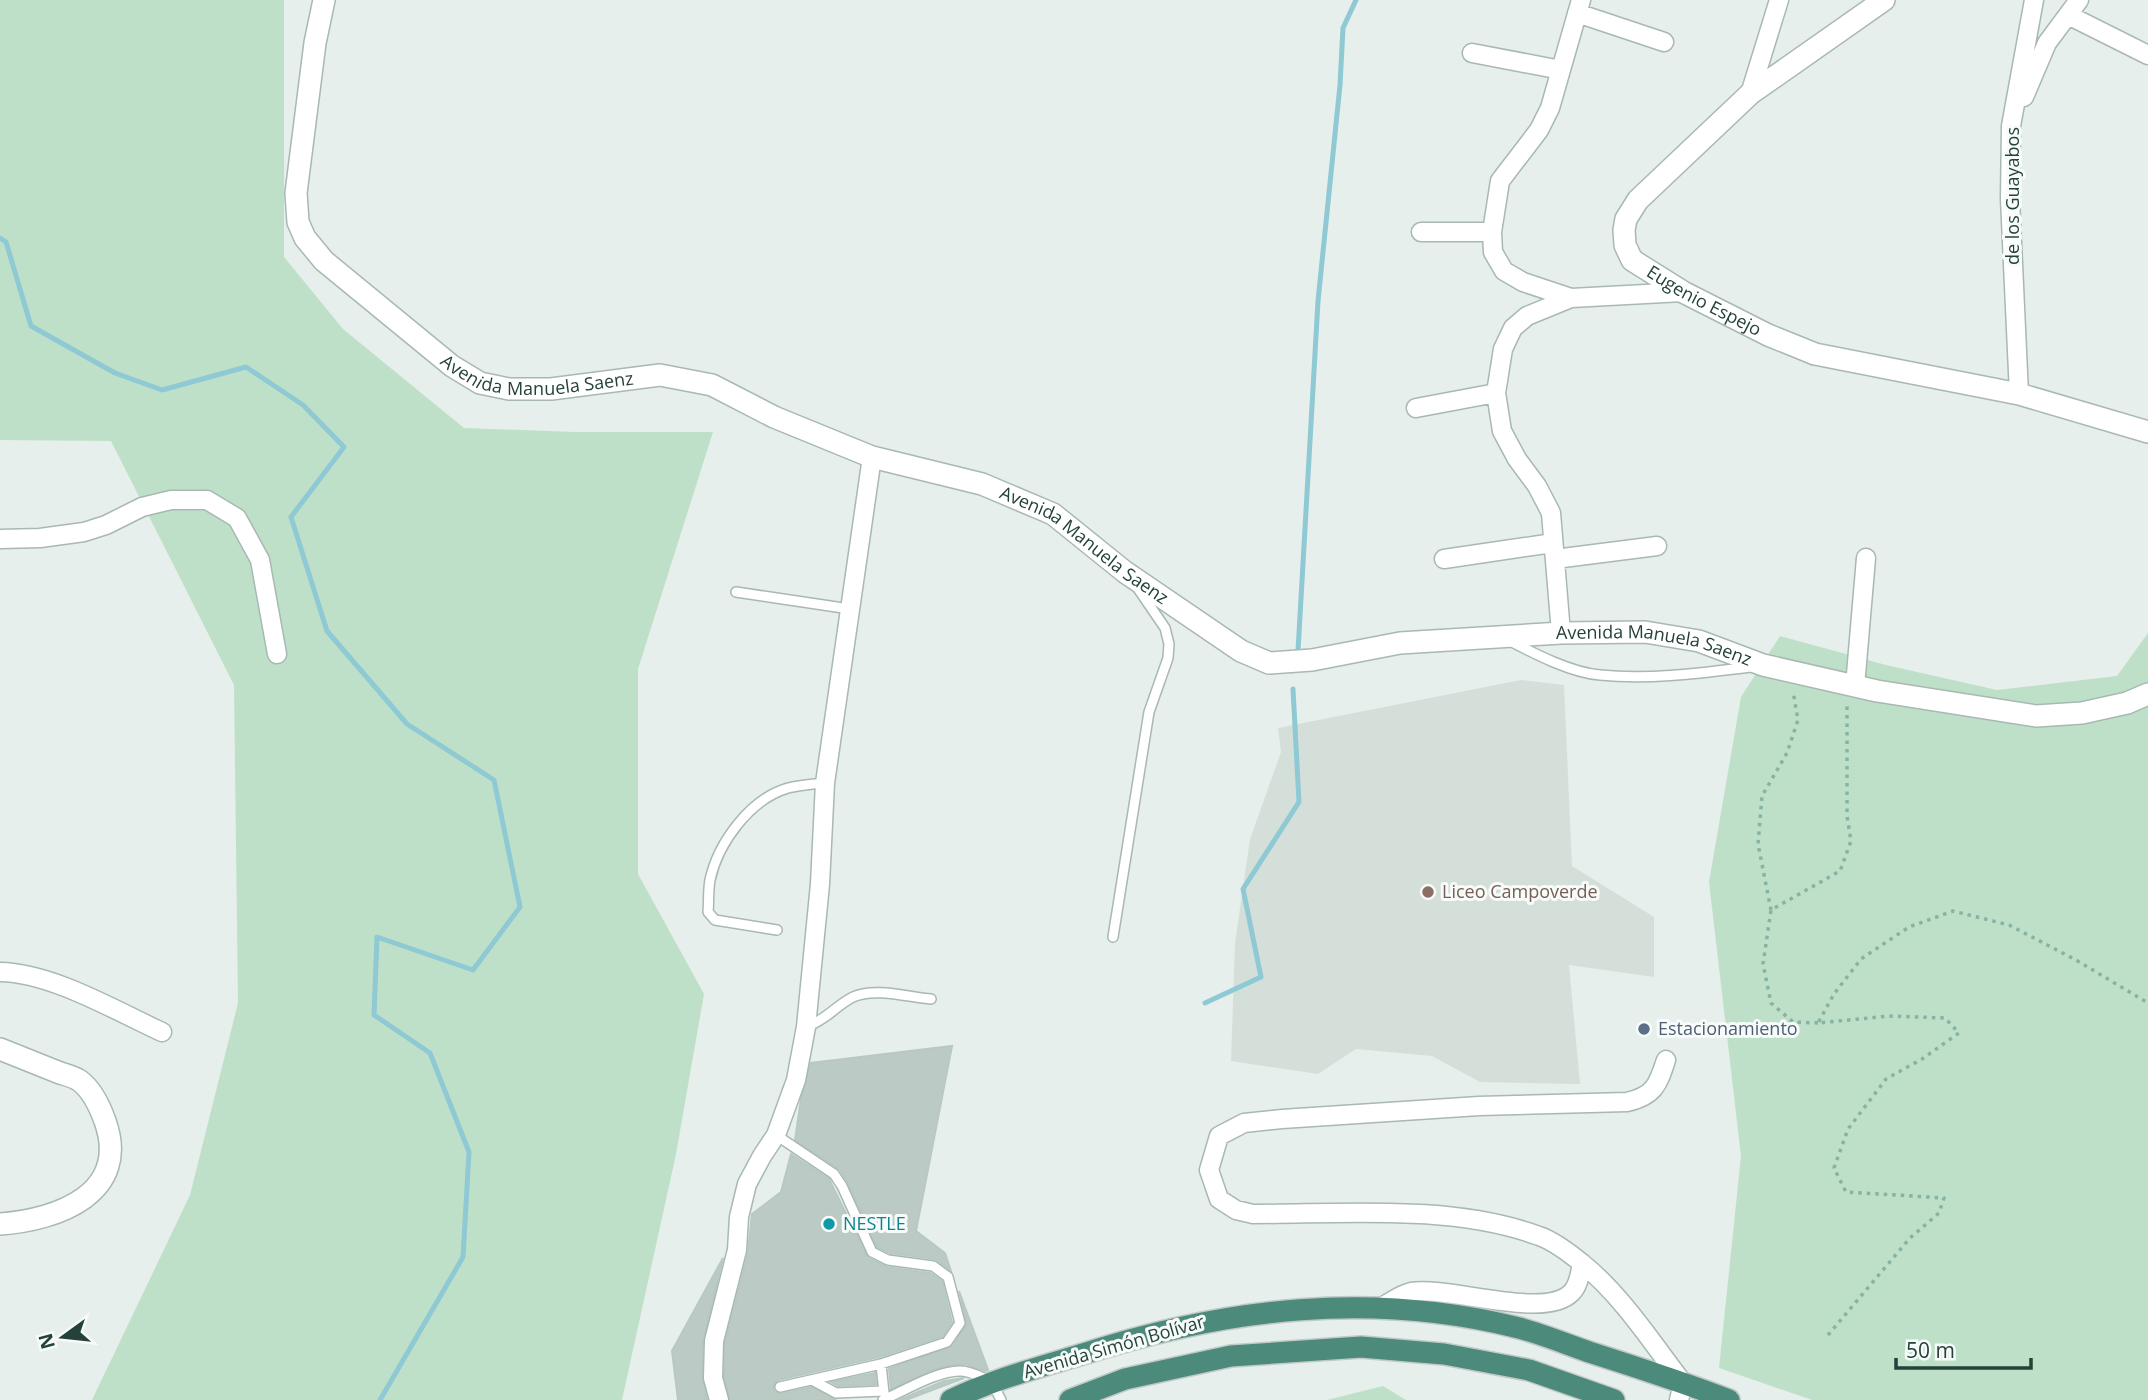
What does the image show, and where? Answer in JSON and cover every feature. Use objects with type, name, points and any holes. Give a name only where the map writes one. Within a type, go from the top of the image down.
[{"type":"highway","name":"Avenida Simón Bolívar","points":[[951,1400],[996,1391],[1117,1343],[1208,1320],[1287,1310],[1382,1307],[1519,1328],[1681,1391],[1729,1400]]},
{"type":"highway","name":"Avenida Simón Bolívar","points":[[1070,1400],[1125,1379],[1231,1356],[1361,1347],[1444,1354],[1529,1370],[1614,1400]]},
{"type":"street","name":"Avenida Manuela Saenz","points":[[324,0],[315,43],[296,193],[298,222],[305,238],[324,261],[452,366],[480,383],[509,390],[551,389],[660,375],[712,385],[774,417],[872,457],[982,484],[1053,514],[1125,572],[1241,650],[1269,663],[1312,660],[1400,643],[1561,633],[1645,632],[1699,641],[1763,665],[1851,685],[2036,716],[2081,713],[2127,703],[2148,694]]},
{"type":"street","points":[[1750,94],[1779,0]]},
{"type":"street","name":"Eugenio Espejo","points":[[1884,0],[1750,94],[1638,200],[1626,219],[1624,230],[1625,245],[1632,260],[1683,292],[1768,335],[1815,354],[2019,394],[2148,432]]},
{"type":"street","name":"de los Guayabos","points":[[2019,394],[2010,199],[2011,126],[2034,0]]},
{"type":"street","points":[[2011,126],[2047,43],[2079,0]]},
{"type":"street","points":[[1572,298],[1523,282],[1504,271],[1493,252],[1492,232],[1500,181],[1539,130],[1550,108],[1579,7],[1664,42]]},
{"type":"street","points":[[2068,15],[2148,55]]},
{"type":"street","points":[[1472,53],[1561,70]]},
{"type":"street","points":[[1421,232],[1492,232]]},
{"type":"street","points":[[1561,633],[1550,513],[1537,486],[1517,459],[1502,431],[1496,393],[1503,349],[1513,328],[1527,316],[1572,298],[1683,292]]},
{"type":"street","points":[[1416,408],[1496,393]]},
{"type":"street","points":[[719,1400],[713,1378],[714,1341],[737,1251],[739,1217],[747,1184],[776,1135],[796,1080],[806,1027],[820,884],[825,783],[872,457]]},
{"type":"street","points":[[0,539],[40,538],[84,532],[106,525],[142,507],[172,500],[208,500],[237,518],[260,560],[277,654]]},
{"type":"street","points":[[1444,559],[1657,546]]},
{"type":"street","points":[[1851,685],[1866,558]]},
{"type":"street","points":[[0,972],[17,972],[43,978],[162,1032]]},
{"type":"street","points":[[0,1049],[79,1080],[99,1104],[110,1135],[110,1155],[106,1172],[93,1191],[75,1205],[51,1215],[24,1222],[0,1224]]},
{"type":"street","points":[[1666,1060],[1660,1080],[1653,1090],[1643,1098],[1627,1102],[1479,1106],[1244,1123],[1219,1136],[1209,1170],[1220,1199],[1236,1210],[1253,1214],[1372,1214],[1456,1218],[1491,1223],[1541,1237],[1582,1263],[1617,1299],[1681,1391]]},
{"type":"street","points":[[1382,1307],[1412,1292],[1440,1292],[1532,1305],[1554,1303],[1570,1294],[1577,1285],[1582,1263]]},
{"type":"lane","points":[[1112,937],[1149,712],[1168,658],[1169,644],[1164,628],[1125,572]]},
{"type":"lane","points":[[736,592],[850,609]]},
{"type":"lane","points":[[1502,636],[1540,657],[1598,676],[1685,676],[1763,665]]},
{"type":"lane","points":[[777,930],[715,920],[708,912],[710,880],[721,850],[737,824],[752,807],[786,788],[825,783]]},
{"type":"lane","points":[[806,1027],[823,1021],[844,1002],[857,996],[878,994],[931,999]]},
{"type":"lane","points":[[776,1135],[834,1174],[852,1206],[872,1252],[888,1260],[933,1266],[948,1277],[960,1323],[947,1342],[881,1364],[780,1387]]},
{"type":"lane","points":[[881,1364],[884,1397]]},
{"type":"lane","points":[[812,1380],[836,1393],[884,1397],[943,1374],[959,1371],[970,1372],[996,1391]]},
{"type":"path","points":[[1790,671],[1798,720],[1787,753],[1762,796],[1758,844],[1771,910],[1763,964],[1771,1003],[1793,1022],[1818,1023],[1889,1016],[1945,1018],[1959,1033],[1922,1059],[1886,1079],[1848,1129],[1834,1168],[1846,1192],[1944,1198],[1939,1213],[1910,1238],[1828,1335]]},
{"type":"path","points":[[1771,910],[1840,871],[1851,841],[1847,816],[1851,685]]},
{"type":"path","points":[[1818,1023],[1834,994],[1861,959],[1909,927],[1953,911],[2009,925],[2076,960],[2148,1003]]},
{"type":"shaded area","name":"Liceo Campoverde","points":[[1521,680],[1564,685],[1572,866],[1654,917],[1654,977],[1569,965],[1580,1084],[1480,1082],[1432,1056],[1356,1049],[1318,1074],[1231,1061],[1235,943],[1250,839],[1281,752],[1278,728]]},
{"type":"green space","points":[[0,0],[284,0],[284,257],[343,329],[464,428],[575,432],[713,432],[638,669],[638,874],[704,994],[676,1154],[622,1400],[92,1400],[190,1195],[238,1003],[234,685],[111,441],[0,440]]},
{"type":"green space","points":[[2148,633],[2148,1400],[1812,1400],[1719,1368],[1741,1156],[1709,882],[1741,697],[1780,636],[1886,665],[1997,690],[2117,676]]},
{"type":"green space","points":[[1383,1386],[1406,1400],[1327,1400]]},
{"type":"building","points":[[952,1046],[916,1231],[945,1253],[951,1271],[935,1259],[890,1253],[877,1247],[840,1170],[795,1140],[801,1099],[811,1063]]},
{"type":"building","points":[[791,1154],[829,1179],[868,1258],[887,1267],[930,1273],[942,1281],[952,1322],[943,1336],[879,1357],[778,1380],[773,1386],[774,1391],[779,1394],[811,1387],[836,1400],[730,1400],[724,1377],[725,1343],[748,1253],[752,1214],[781,1192]]},
{"type":"building","points":[[723,1258],[703,1341],[702,1378],[707,1400],[678,1400],[672,1351]]},
{"type":"building","points":[[959,1291],[988,1370],[966,1364],[951,1365],[929,1371],[891,1389],[889,1369],[953,1346],[967,1324]]},
{"type":"building","points":[[875,1373],[876,1384],[838,1386],[831,1382]]},
{"type":"building","points":[[964,1378],[906,1400],[899,1400],[944,1381]]},
{"type":"waterway","points":[[1298,651],[1318,301],[1340,85],[1343,28],[1356,0]]},
{"type":"waterway","points":[[0,238],[6,242],[31,326],[115,373],[162,390],[246,367],[303,405],[344,447],[291,517],[327,631],[407,724],[494,780],[520,907],[473,970],[377,937],[374,1015],[430,1053],[469,1152],[463,1257],[380,1400]]},
{"type":"waterway","points":[[1205,1003],[1261,977],[1243,889],[1299,802],[1293,689]]},
{"type":"place","name":"Liceo Campoverde","points":[[1428,892]]},
{"type":"place","name":"Estacionamiento","points":[[1644,1029]]},
{"type":"place","name":"NESTLE","points":[[829,1224]]}]
